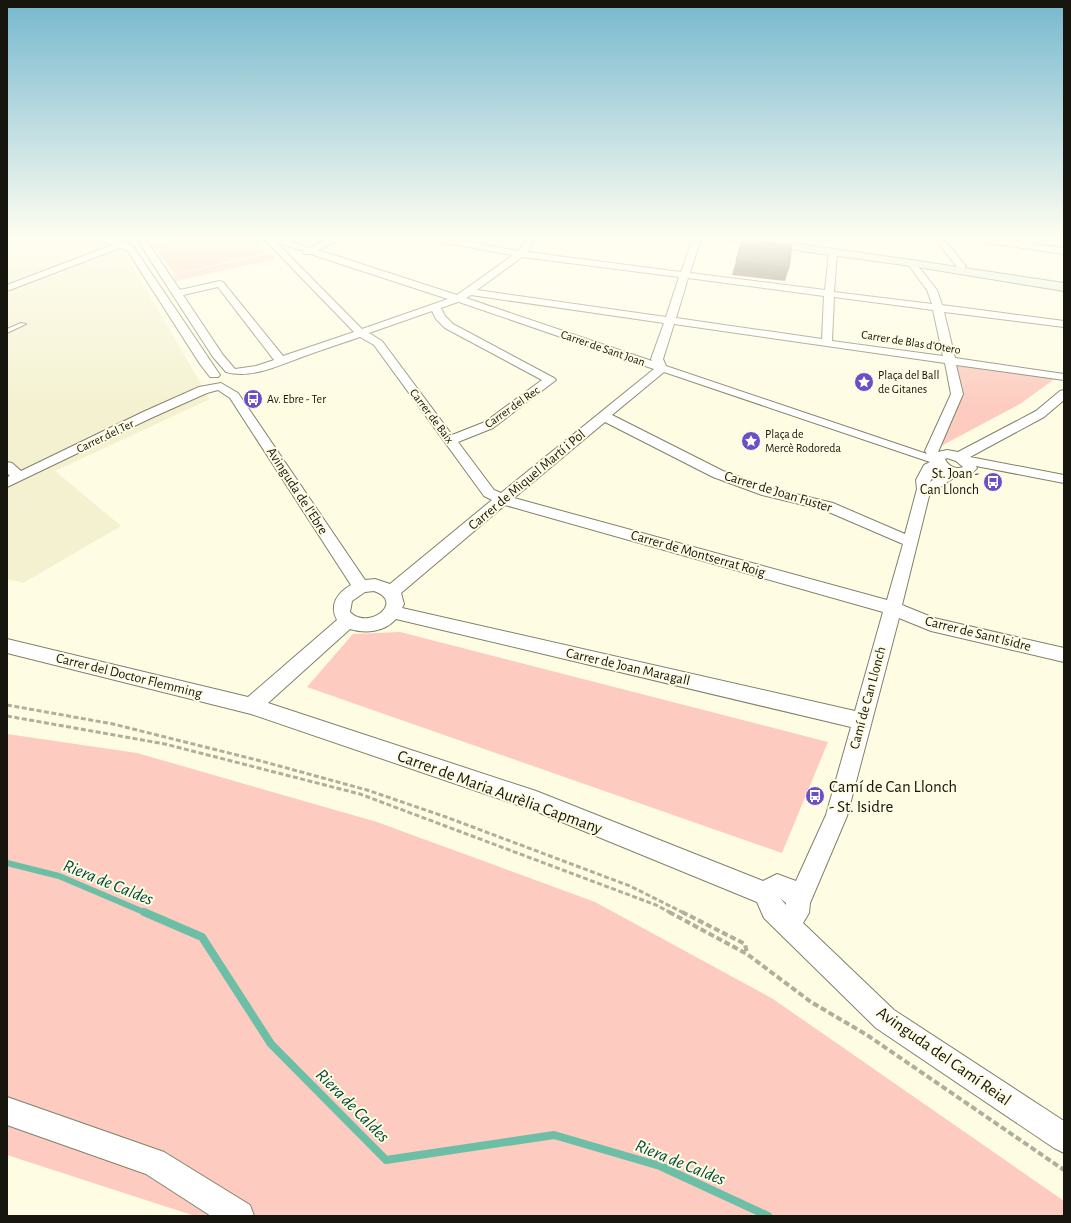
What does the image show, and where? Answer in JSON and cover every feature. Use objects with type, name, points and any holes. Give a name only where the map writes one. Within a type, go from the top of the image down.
[{"type":"street","name":"Avinguda de l'Ebre","points":[[161,295],[204,362],[213,384],[237,380]]},
{"type":"street","name":"Avinguda de l'Ebre","points":[[178,295],[219,358],[237,380],[361,587]]},
{"type":"street","points":[[229,295],[281,361]]},
{"type":"street","name":"Carrer de Baix","points":[[323,295],[361,334],[378,343],[489,493],[503,500]]},
{"type":"street","points":[[213,384],[237,380],[258,369],[361,334],[463,295]]},
{"type":"street","name":"Carrer de Sant Joan","points":[[463,295],[916,455],[938,457]]},
{"type":"street","name":"Carrer de Blas d'Otero","points":[[464,295],[669,320],[1064,377]]},
{"type":"street","points":[[659,364],[669,320],[677,295]]},
{"type":"street","points":[[827,342],[829,295]]},
{"type":"street","points":[[837,295],[1064,324]]},
{"type":"street","points":[[934,295],[938,308],[957,394],[938,457],[944,468],[952,471]]},
{"type":"street","name":"Carrer del Rec","points":[[435,306],[440,317],[449,326],[550,380],[489,425],[450,440]]},
{"type":"street","name":"Carrer de Miquel Martí i Pol","points":[[392,591],[604,416],[659,364]]},
{"type":"street","name":"Carrer del Ter","points":[[7,483],[213,384]]},
{"type":"street","points":[[924,489],[951,475],[952,471],[1040,414],[1064,394]]},
{"type":"street","name":"Carrer de Joan Fuster","points":[[604,416],[718,474],[767,492],[828,506],[911,542]]},
{"type":"street","points":[[938,457],[1064,490]]},
{"type":"street","name":"Camí de Can Llonch","points":[[781,904],[836,816],[911,542],[924,489],[923,480],[929,468],[938,457]]},
{"type":"street","points":[[964,463],[1064,479]]},
{"type":"street","points":[[7,466],[20,476]]},
{"type":"street","name":"Carrer de Montserrat Roig","points":[[503,500],[893,608]]},
{"type":"street","points":[[375,585],[384,586],[392,591],[396,597],[396,605],[393,612],[385,620],[367,626],[357,625],[348,621],[343,616],[342,606],[345,599],[350,593],[361,587],[375,585]]},
{"type":"street","name":"Carrer de Sant Isidre","points":[[893,608],[932,624],[1064,655]]},
{"type":"street","name":"Carrer de Joan Maragall","points":[[393,612],[862,721]]},
{"type":"street","points":[[250,706],[348,621]]},
{"type":"street","name":"Carrer del Doctor Flemming","points":[[7,646],[250,706]]},
{"type":"street","name":"Carrer de Maria Aurèlia Capmany","points":[[250,706],[536,801],[781,904]]},
{"type":"street","name":"Avinguda del Camí Reial","points":[[781,904],[885,1019],[1064,1138]]},
{"type":"street","points":[[7,1111],[154,1162],[239,1216]]},
{"type":"lane","points":[[7,331],[23,324]]},
{"type":"path","points":[[7,705],[113,724],[261,761],[367,790],[446,817],[630,886],[745,944],[747,954]]},
{"type":"path","points":[[7,716],[165,744],[360,794],[656,905],[747,954],[811,1002],[867,1035],[1064,1170]]},
{"type":"shaded area","points":[[7,295],[149,295],[210,399],[55,471],[121,526],[23,583],[7,579]]},
{"type":"shaded area","points":[[955,363],[1056,378],[1020,404],[941,446],[962,396]]},
{"type":"shaded area","points":[[400,632],[828,742],[782,853],[307,687],[353,634]]},
{"type":"shaded area","points":[[7,734],[137,753],[377,822],[595,902],[773,999],[1064,1201],[1064,1216],[195,1216],[7,1155]]},
{"type":"waterway","name":"Riera de Caldes","points":[[7,863],[59,876],[146,913]]},
{"type":"waterway","name":"Riera de Caldes","points":[[144,912],[202,937],[271,1044],[386,1160],[554,1135],[660,1166],[768,1216]]},
{"type":"place","name":"Plaça del Ball de Gitanes","points":[[864,382]]},
{"type":"place","name":"Av. Ebre - Ter","points":[[253,399]]},
{"type":"place","name":"Plaça de Mercè Rodoreda","points":[[751,441]]},
{"type":"place","name":"St. Joan - Can Llonch","points":[[993,482]]},
{"type":"place","name":"Camí de Can Llonch - St. Isidre","points":[[815,796]]}]
